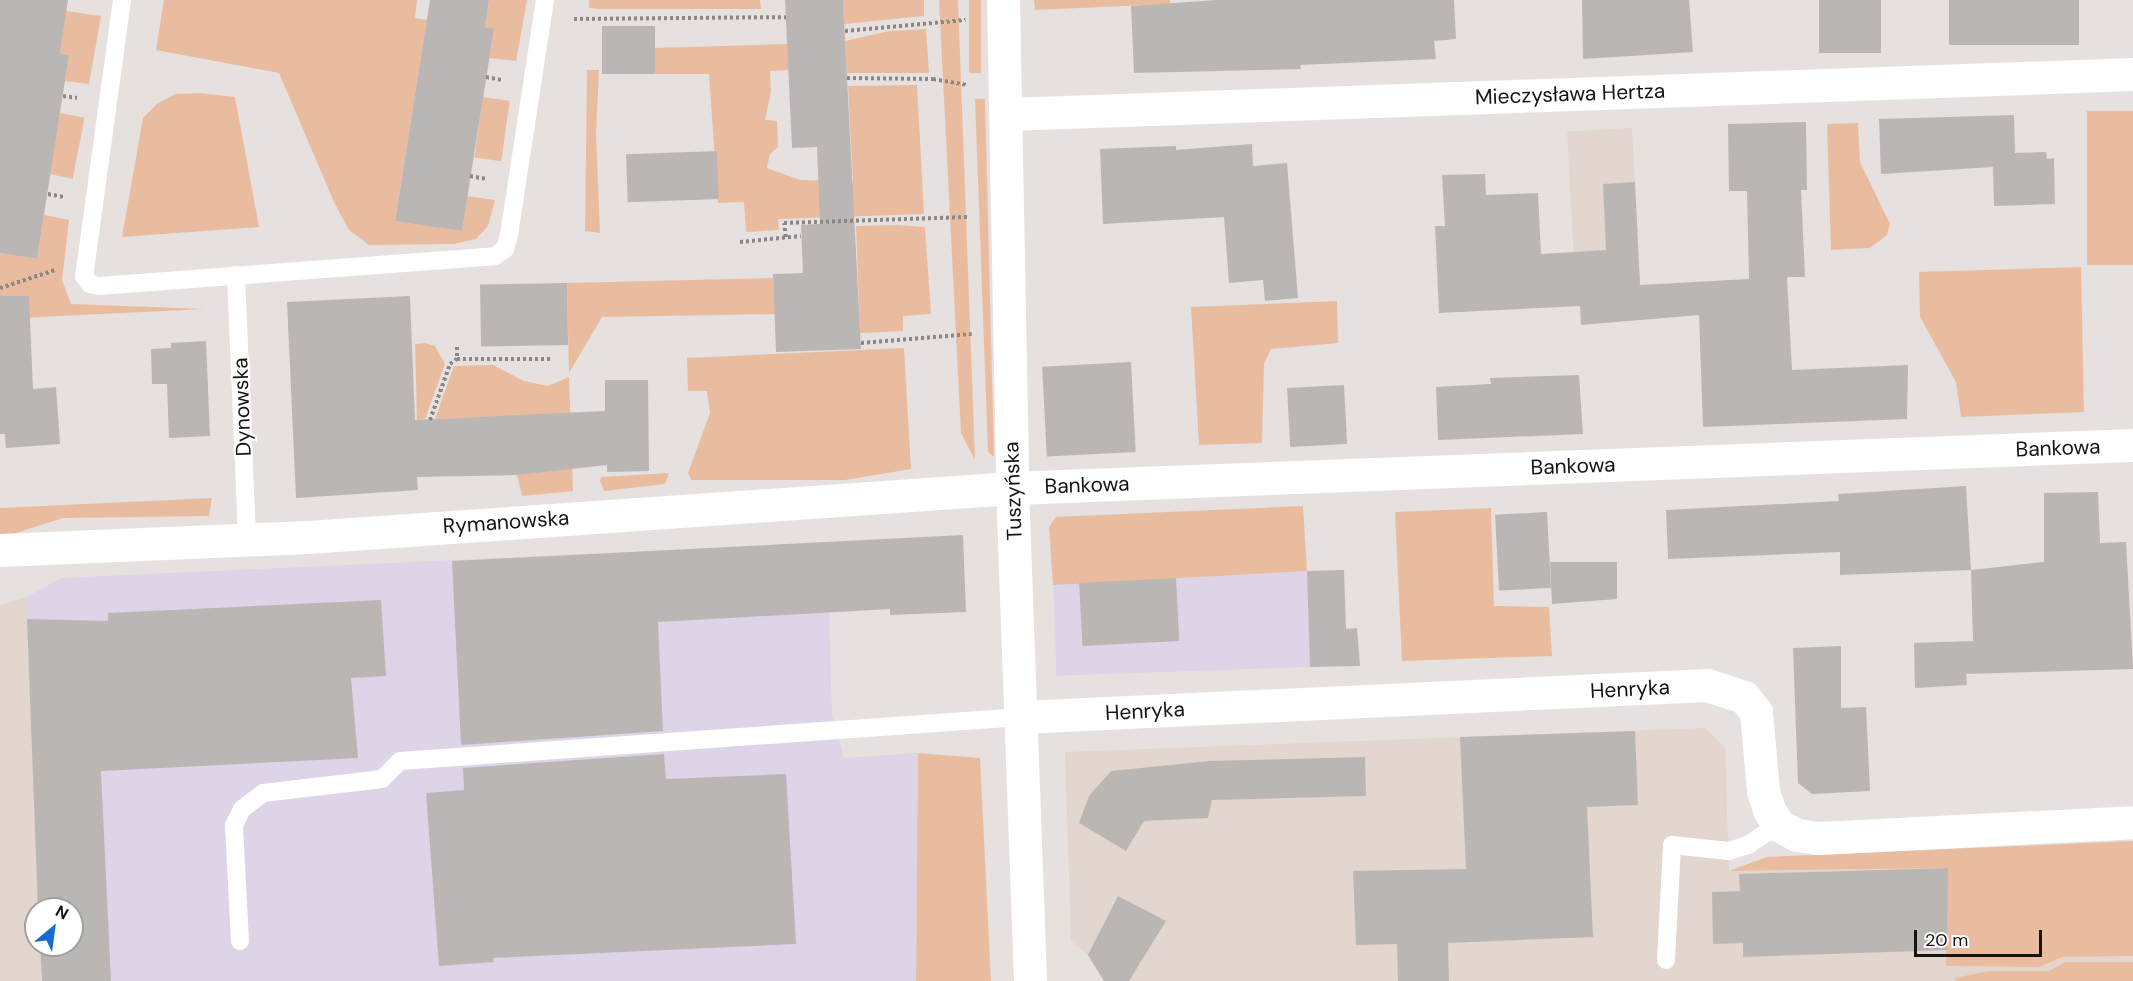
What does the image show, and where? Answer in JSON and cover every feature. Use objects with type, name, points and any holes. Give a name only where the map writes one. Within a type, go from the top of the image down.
[{"type":"street","name":"Tuszyńska","points":[[1004,0],[1012,488],[1030,981]]},
{"type":"street","name":"Mieczysława Hertza","points":[[1007,114],[2133,74]]},
{"type":"street","name":"Bankowa","points":[[1012,488],[2133,445]]},
{"type":"street","name":"Rymanowska","points":[[0,550],[247,539],[1012,488]]},
{"type":"street","name":"Henryka","points":[[1021,717],[1707,685],[1744,697],[1756,712],[1763,791],[1778,825]]},
{"type":"street","points":[[1778,825],[1797,835],[1819,838],[2133,822]]},
{"type":"lane","points":[[122,0],[84,276],[90,284],[99,286],[495,256],[505,249],[546,0]]},
{"type":"lane","name":"Dynowska","points":[[236,275],[247,539]]},
{"type":"lane","points":[[240,941],[234,825],[242,809],[263,793],[382,779],[400,760],[1021,717]]},
{"type":"lane","points":[[1666,960],[1672,844],[1729,851],[1748,845],[1778,825]]},
{"type":"path","points":[[543,19],[786,17]]},
{"type":"path","points":[[845,31],[966,20]]},
{"type":"path","points":[[847,78],[933,79],[968,85]]},
{"type":"path","points":[[786,237],[784,223],[974,216]]},
{"type":"path","points":[[740,242],[801,236]]},
{"type":"path","points":[[0,288],[87,259]]},
{"type":"path","points":[[861,343],[978,333]]},
{"type":"path","points":[[457,347],[457,358]]},
{"type":"path","points":[[430,420],[450,364],[457,358],[552,359]]},
{"type":"shaded area","points":[[164,0],[417,0],[415,18],[427,20],[395,220],[462,231],[467,196],[495,200],[488,226],[476,239],[454,244],[369,245],[349,230],[334,202],[279,73],[156,50]]},
{"type":"shaded area","points":[[489,0],[527,0],[516,61],[489,58],[494,30],[485,27]]},
{"type":"shaded area","points":[[589,0],[760,0],[761,9],[599,9],[589,8]]},
{"type":"shaded area","points":[[843,0],[924,0],[924,16],[844,24]]},
{"type":"shaded area","points":[[939,0],[958,0],[975,460],[961,433]]},
{"type":"shaded area","points":[[969,0],[981,0],[981,73],[969,73]]},
{"type":"shaded area","points":[[1034,0],[1170,0],[1170,4],[1035,10]]},
{"type":"shaded area","points":[[66,11],[101,16],[89,84],[65,81],[69,55],[60,53]]},
{"type":"shaded area","points":[[926,29],[929,73],[847,73],[845,41],[889,31]]},
{"type":"shaded area","points":[[787,44],[789,70],[770,71],[771,92],[765,120],[777,121],[778,147],[770,154],[767,168],[800,180],[853,181],[848,86],[917,85],[924,214],[778,219],[779,230],[746,232],[744,202],[718,203],[709,74],[655,74],[655,48]]},
{"type":"shaded area","points":[[587,70],[599,70],[596,133],[600,233],[585,231]]},
{"type":"shaded area","points":[[200,93],[235,97],[259,227],[122,237],[143,118],[157,104],[175,94]]},
{"type":"shaded area","points":[[483,97],[510,101],[501,161],[475,157]]},
{"type":"shaded area","points":[[975,99],[985,99],[994,457],[988,452]]},
{"type":"shaded area","points":[[2087,111],[2133,111],[2133,265],[2087,265]]},
{"type":"shaded area","points":[[60,113],[85,118],[73,179],[48,174]]},
{"type":"shaded area","points":[[1858,123],[1860,162],[1890,224],[1887,235],[1870,248],[1831,250],[1827,124]]},
{"type":"shaded area","points":[[1632,128],[1640,285],[1575,288],[1567,131]]},
{"type":"shaded area","points":[[44,215],[69,220],[62,280],[71,304],[205,309],[0,319],[0,253],[37,259]]},
{"type":"shaded area","points":[[856,226],[925,227],[931,314],[903,316],[903,331],[860,333]]},
{"type":"shaded area","points":[[2081,267],[2084,412],[1961,417],[1956,382],[1920,317],[1919,272]]},
{"type":"shaded area","points":[[773,278],[775,314],[602,317],[569,373],[567,283]]},
{"type":"shaded area","points":[[1337,301],[1338,343],[1271,349],[1264,364],[1262,443],[1199,445],[1191,307]]},
{"type":"shaded area","points":[[425,343],[435,346],[445,364],[425,419],[417,420],[415,344]]},
{"type":"shaded area","points":[[904,348],[911,469],[845,480],[691,480],[688,473],[710,413],[707,391],[688,391],[687,358]]},
{"type":"shaded area","points":[[493,365],[524,381],[548,386],[569,377],[573,491],[522,496],[517,475],[514,416],[435,419],[454,366]]},
{"type":"shaded area","points":[[669,473],[665,484],[604,491],[600,481],[601,477]]},
{"type":"shaded area","points":[[212,498],[209,516],[63,518],[0,538],[0,508]]},
{"type":"shaded area","points":[[1303,506],[1307,571],[1053,585],[1049,527],[1056,517]]},
{"type":"shaded area","points":[[1491,508],[1494,606],[1549,607],[1552,656],[1402,661],[1395,512]]},
{"type":"shaded area","points":[[827,543],[832,715],[844,758],[918,753],[916,981],[46,981],[63,957],[84,957],[84,897],[41,897],[26,597],[62,578]]},
{"type":"shaded area","points":[[1307,571],[1310,667],[1057,676],[1053,580]]},
{"type":"shaded area","points":[[26,597],[39,897],[24,897],[24,957],[42,957],[43,981],[0,981],[0,605]]},
{"type":"shaded area","points":[[1705,728],[1725,747],[1729,871],[1948,868],[1946,966],[2039,967],[2063,957],[2133,956],[2133,981],[1104,981],[1088,955],[1071,941],[1065,752]]},
{"type":"shaded area","points":[[918,753],[980,758],[991,981],[916,981]]},
{"type":"shaded area","points":[[2133,841],[2133,956],[2063,957],[2039,967],[1946,966],[1947,868],[1729,871],[1767,857]]},
{"type":"shaded area","points":[[2066,962],[2133,962],[2133,981],[1956,981],[1955,978],[1989,971],[2049,971]]},
{"type":"building","points":[[0,0],[68,0],[60,53],[69,55],[37,259],[0,253]]},
{"type":"building","points":[[430,0],[489,0],[485,27],[494,29],[462,231],[395,221]]},
{"type":"building","points":[[785,0],[843,0],[861,349],[776,352],[773,274],[803,273],[801,225],[820,224],[817,147],[792,148]]},
{"type":"building","points":[[1217,0],[1454,0],[1456,39],[1434,41],[1436,59],[1300,65],[1301,69],[1134,73],[1131,6]]},
{"type":"building","points":[[1582,0],[1689,0],[1693,52],[1583,59]]},
{"type":"building","points":[[1819,0],[1881,0],[1881,53],[1819,53]]},
{"type":"building","points":[[1949,0],[2079,0],[2079,45],[1949,45]]},
{"type":"building","points":[[602,26],[655,26],[655,74],[602,74]]},
{"type":"building","points":[[2014,115],[2015,153],[2046,152],[2047,159],[2054,158],[2055,204],[1994,206],[1993,167],[1881,174],[1879,119]]},
{"type":"building","points":[[1806,122],[1807,190],[1801,190],[1805,277],[1787,277],[1792,370],[1908,365],[1907,419],[1703,427],[1699,315],[1581,325],[1580,306],[1439,313],[1435,226],[1445,226],[1442,175],[1485,174],[1486,195],[1538,193],[1541,254],[1606,250],[1603,184],[1635,182],[1640,285],[1749,279],[1747,191],[1729,191],[1728,124]]},
{"type":"building","points":[[1252,144],[1253,166],[1287,163],[1298,298],[1265,301],[1263,280],[1229,283],[1224,217],[1103,224],[1100,149],[1176,146],[1176,150]]},
{"type":"building","points":[[717,151],[719,199],[628,202],[626,154]]},
{"type":"building","points":[[567,283],[568,345],[481,347],[480,285]]},
{"type":"building","points":[[0,296],[29,296],[33,389],[56,387],[60,444],[6,448],[5,434],[0,434]]},
{"type":"building","points":[[410,296],[415,420],[605,411],[605,380],[648,380],[649,471],[607,472],[607,465],[517,475],[417,477],[418,490],[296,498],[287,302]]},
{"type":"building","points":[[206,341],[210,436],[169,438],[167,384],[152,384],[151,349],[171,348],[171,343]]},
{"type":"building","points":[[1131,362],[1136,452],[1047,457],[1042,367]]},
{"type":"building","points":[[1579,375],[1583,434],[1438,440],[1436,387],[1491,384],[1490,378]]},
{"type":"building","points":[[1344,385],[1347,444],[1290,447],[1287,388]]},
{"type":"building","points":[[1966,486],[1971,570],[1840,575],[1840,552],[1668,559],[1666,510],[1839,501],[1838,494]]},
{"type":"building","points":[[2098,492],[2100,543],[2126,542],[2133,669],[1966,674],[1967,685],[1915,688],[1914,643],[1973,641],[1971,570],[2044,562],[2044,493]]},
{"type":"building","points":[[1547,512],[1551,588],[1499,591],[1495,515]]},
{"type":"building","points":[[963,535],[966,612],[890,615],[890,609],[658,622],[663,731],[461,745],[452,561]]},
{"type":"building","points":[[1550,562],[1617,562],[1617,599],[1552,604]]},
{"type":"building","points":[[1344,570],[1346,629],[1357,628],[1360,666],[1310,667],[1307,571]]},
{"type":"building","points":[[1176,578],[1179,641],[1082,646],[1079,583]]},
{"type":"building","points":[[381,600],[386,676],[351,678],[358,758],[101,771],[111,981],[42,981],[41,957],[84,957],[84,897],[38,897],[27,619],[108,621],[108,613]]},
{"type":"building","points":[[1841,646],[1841,708],[1866,707],[1870,791],[1812,794],[1798,783],[1793,648]]},
{"type":"building","points":[[1635,731],[1638,805],[1587,807],[1593,937],[1448,943],[1449,981],[1398,981],[1397,944],[1356,945],[1353,871],[1466,869],[1460,737]]},
{"type":"building","points":[[664,754],[666,779],[786,774],[796,944],[493,958],[494,962],[439,966],[426,793],[464,790],[463,768]]},
{"type":"building","points":[[1365,757],[1366,796],[1212,800],[1208,818],[1144,821],[1126,851],[1079,823],[1089,796],[1111,771],[1210,761]]},
{"type":"building","points":[[1948,868],[1947,950],[1743,957],[1743,943],[1713,944],[1712,892],[1740,891],[1739,874]]},
{"type":"building","points":[[1118,896],[1166,921],[1129,981],[1104,981],[1088,955]]}]
